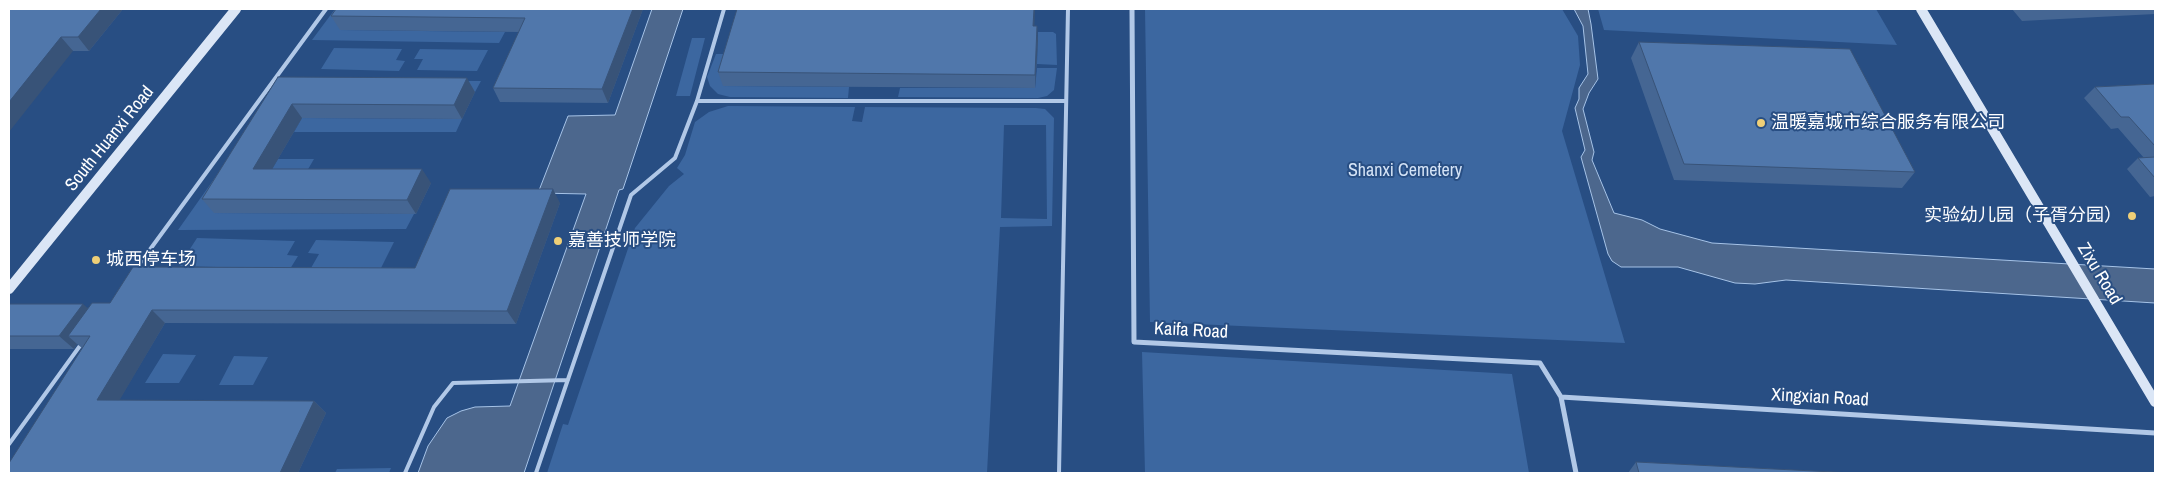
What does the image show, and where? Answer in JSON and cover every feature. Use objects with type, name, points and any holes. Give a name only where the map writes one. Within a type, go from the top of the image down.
[{"type":"street","name":"South Huanxi Road","points":[[9,289],[236,9]]},
{"type":"street","name":"Kaifa Road","points":[[1132,9],[1134,342],[1540,363],[1561,397]]},
{"type":"street","name":"Zixu Road","points":[[1920,9],[2155,402]]},
{"type":"street","name":"Xingxian Road","points":[[1561,397],[2155,433]]},
{"type":"street","points":[[1561,397],[1576,473]]},
{"type":"lane","points":[[132,275],[326,9]]},
{"type":"lane","points":[[536,473],[631,195],[675,158],[697,101],[724,9]]},
{"type":"lane","points":[[1059,473],[1068,9]]},
{"type":"lane","points":[[697,101],[1066,101]]},
{"type":"lane","points":[[9,444],[85,339]]},
{"type":"lane","points":[[404,473],[434,407],[453,383],[568,380]]},
{"type":"green space","points":[[335,9],[354,9],[341,30],[505,32],[499,43],[312,40]]},
{"type":"green space","name":"Shanxi Cemetery","points":[[1145,9],[1562,9],[1578,36],[1580,65],[1562,131],[1625,343],[1150,322]]},
{"type":"green space","points":[[1598,9],[1876,9],[1897,45],[1604,30]]},
{"type":"green space","points":[[1038,32],[1053,32],[1056,34],[1057,65],[1037,64]]},
{"type":"green space","points":[[692,38],[705,38],[690,96],[676,96]]},
{"type":"green space","points":[[334,48],[402,49],[396,60],[405,61],[399,71],[321,69]]},
{"type":"green space","points":[[420,49],[488,50],[477,71],[417,70],[423,59],[414,59]]},
{"type":"green space","points":[[716,54],[732,54],[723,86],[849,87],[848,98],[730,97],[718,94],[710,86],[707,77]]},
{"type":"green space","points":[[1037,68],[1057,68],[1054,90],[1047,96],[1038,98],[898,97],[900,88],[1035,88]]},
{"type":"green space","points":[[284,80],[481,81],[475,92],[288,91],[214,213],[414,214],[406,229],[178,230]]},
{"type":"green space","points":[[728,106],[855,107],[852,121],[862,122],[865,107],[1036,108],[1045,109],[1054,118],[1052,226],[1000,227],[987,473],[547,473],[563,424],[568,425],[635,228],[669,186],[684,174],[677,168],[685,155],[695,122],[709,112]],"holes":[[[1004,125],[1046,125],[1047,219],[1001,218]]]},
{"type":"green space","points":[[302,118],[462,119],[456,132],[294,132]]},
{"type":"green space","points":[[278,159],[314,159],[300,183],[264,183]]},
{"type":"green space","points":[[197,238],[295,241],[287,255],[298,256],[290,269],[179,266]]},
{"type":"green space","points":[[316,240],[394,242],[380,270],[311,268],[319,254],[308,253]]},
{"type":"green space","points":[[1142,352],[1512,374],[1529,473],[1145,473]]},
{"type":"green space","points":[[163,354],[196,355],[179,383],[145,383]]},
{"type":"green space","points":[[234,356],[268,357],[253,385],[219,385]]},
{"type":"green space","points":[[391,468],[389,473],[335,473],[337,469]]},
{"type":"shaded area","points":[[652,9],[683,9],[623,189],[619,190],[524,473],[418,473],[428,446],[447,418],[475,407],[510,406],[586,194],[538,193],[568,116],[615,115]]},
{"type":"shaded area","points":[[1574,9],[1588,9],[1591,24],[1598,79],[1589,93],[1583,109],[1594,152],[1592,160],[1614,213],[1642,220],[1660,229],[1712,243],[2155,269],[2155,303],[1786,280],[1755,284],[1735,283],[1678,267],[1621,267],[1612,261],[1608,254],[1581,157],[1585,150],[1575,108],[1579,99],[1579,88],[1588,74],[1583,26]]},
{"type":"building","points":[[9,9],[101,9],[78,37],[61,37],[9,102]]},
{"type":"building","points":[[336,9],[633,9],[602,89],[493,88],[525,18],[331,16]]},
{"type":"building","points":[[737,9],[1034,9],[1033,26],[1037,26],[1035,75],[718,72]]},
{"type":"building","name":"温暖嘉城市综合服务有限公司","points":[[1639,42],[1850,49],[1915,172],[1684,164]]},
{"type":"building","points":[[278,77],[467,78],[454,105],[292,104],[253,169],[422,169],[407,200],[202,199]]},
{"type":"building","points":[[2155,84],[2155,146],[2129,117],[2121,117],[2095,87]]},
{"type":"building","points":[[2155,157],[2155,178],[2138,158]]},
{"type":"building","points":[[450,189],[553,189],[507,311],[152,310],[97,400],[314,401],[280,473],[9,473],[9,463],[90,336],[68,336],[92,303],[110,303],[133,267],[415,268]]},
{"type":"building","points":[[9,304],[83,304],[59,336],[9,336]]},
{"type":"building","points":[[1636,462],[1853,473],[1639,473]]},
{"type":"place","name":"温暖嘉城市综合服务有限公司","points":[[1761,123]]},
{"type":"place","name":"实验幼儿园（子胥分园）","points":[[2132,216]]},
{"type":"place","name":"嘉善技师学院","points":[[558,241]]},
{"type":"place","name":"城西停车场","points":[[96,260]]}]
